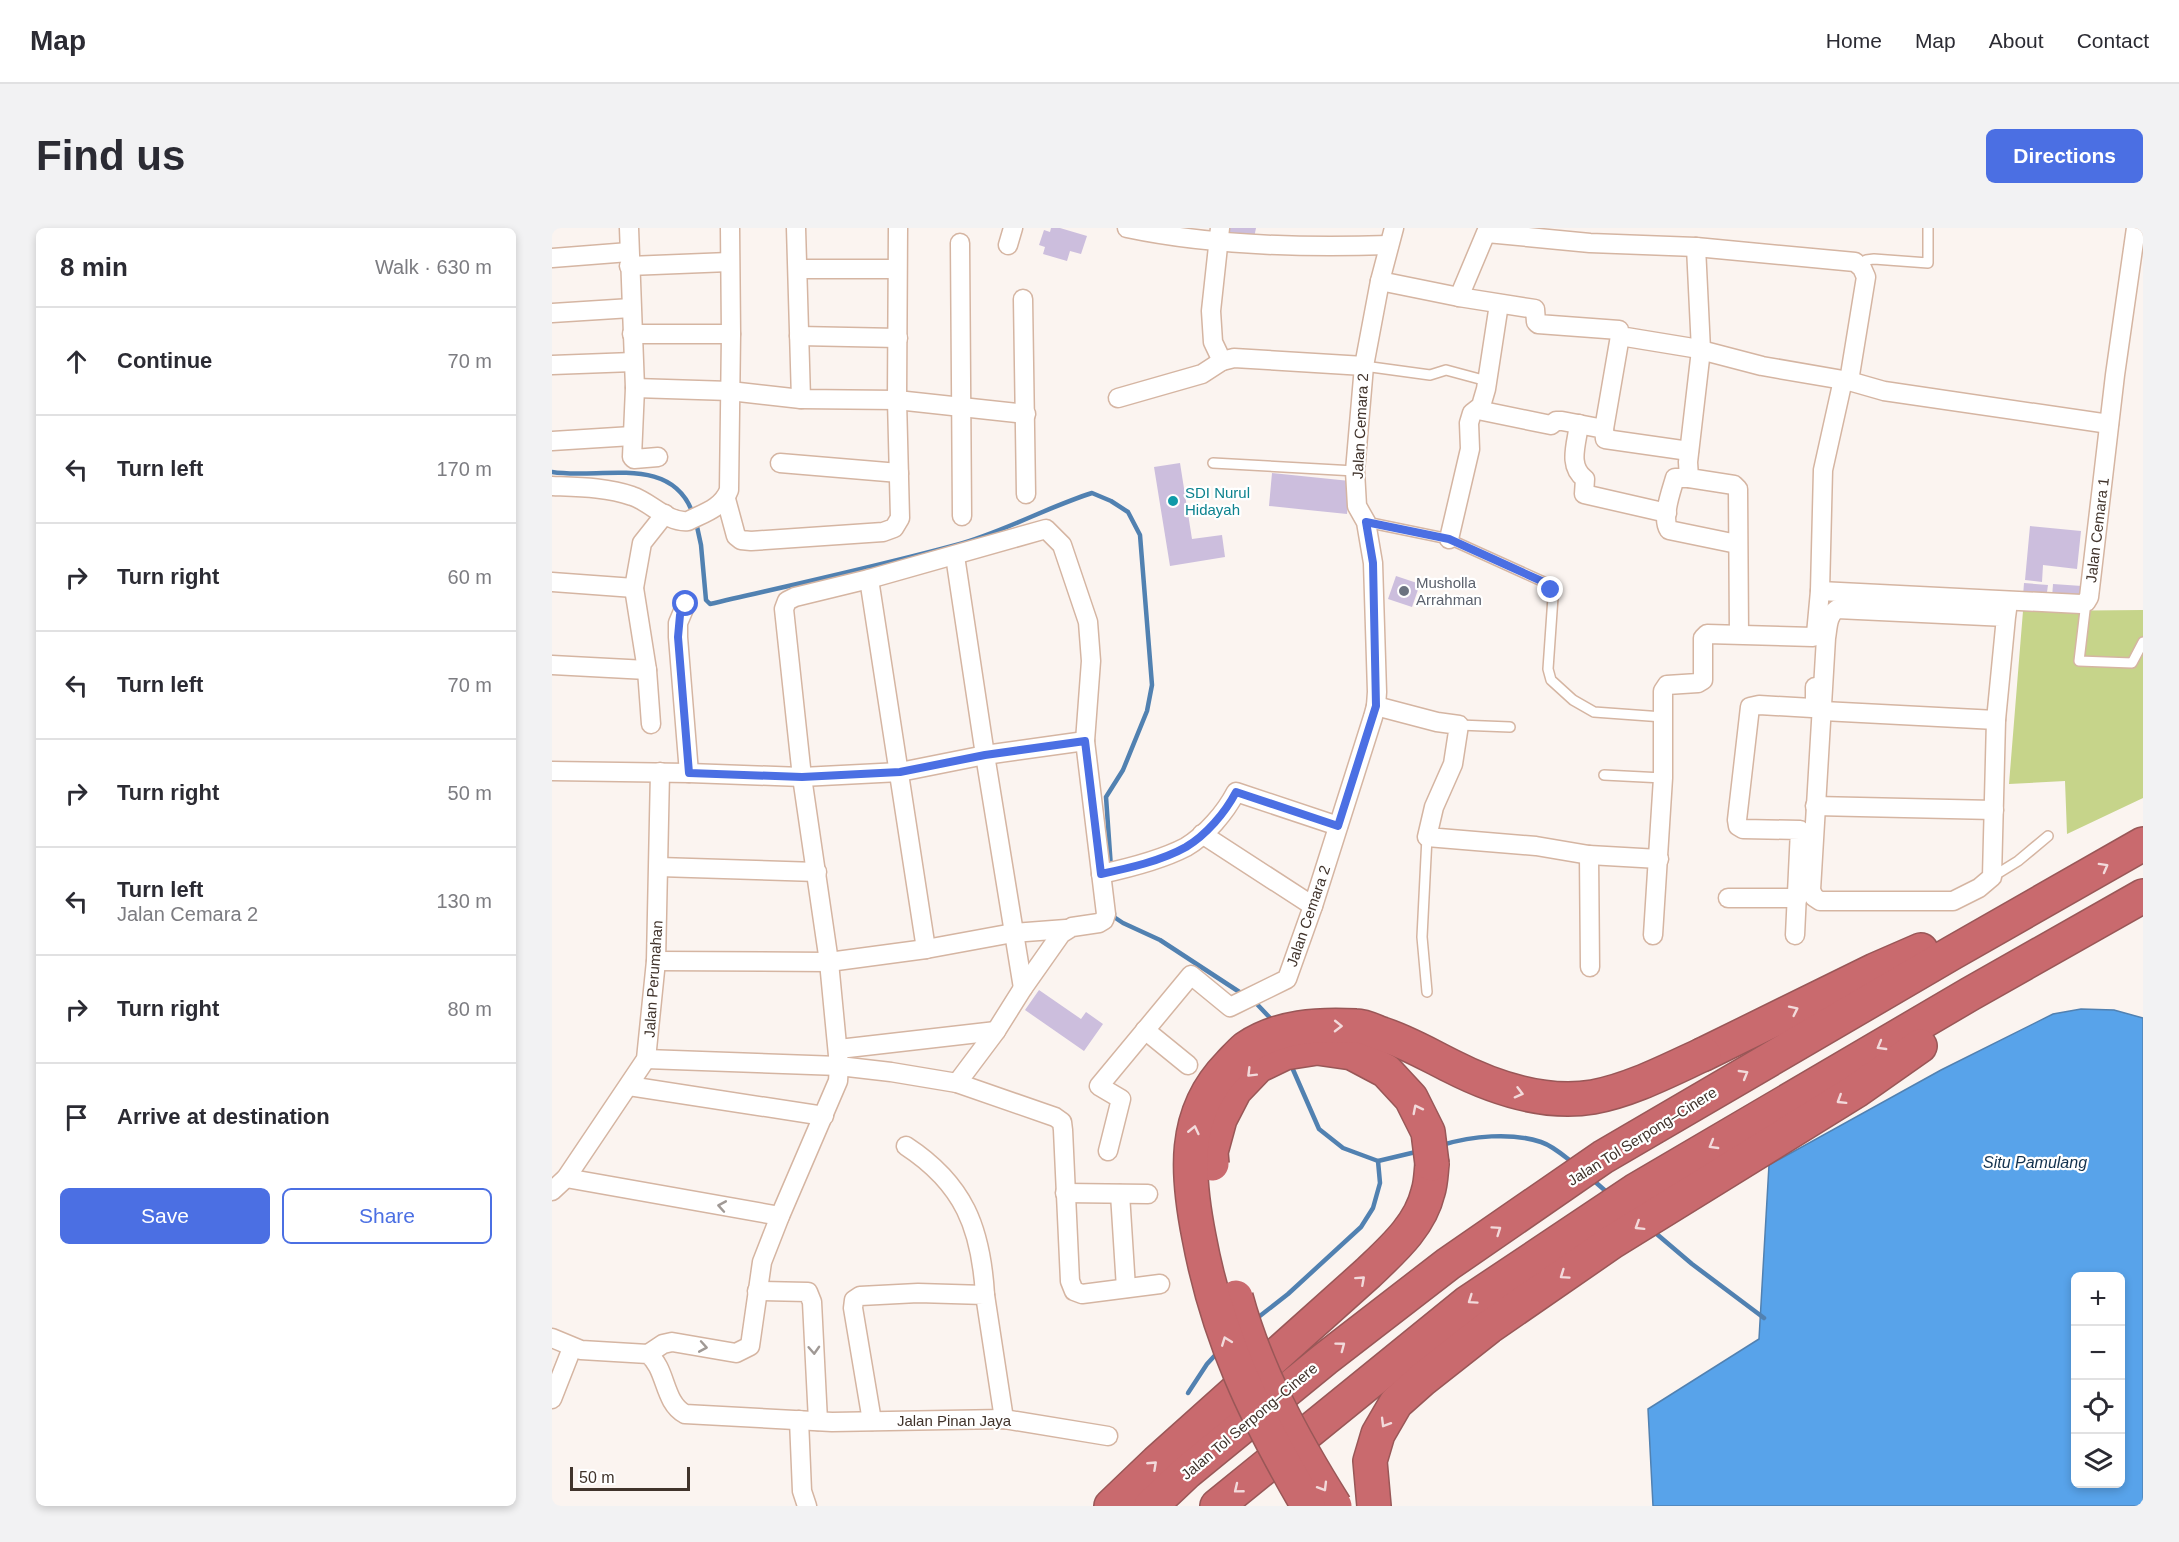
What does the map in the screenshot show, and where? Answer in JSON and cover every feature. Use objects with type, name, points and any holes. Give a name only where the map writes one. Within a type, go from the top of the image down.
[{"type":"highway","name":"Jalan Tol Serpong–Cinere","points":[[1151,1506],[1187,1472],[1325,1359],[1448,1264],[1603,1157],[2143,844]]},
{"type":"highway","points":[[1308,1506],[1268,1437],[1239,1377],[1219,1323],[1191,1195],[1190,1149],[1199,1108],[1220,1075],[1246,1048],[1271,1036],[1309,1025],[1359,1026],[1406,1042],[1451,1067],[1494,1086],[1540,1098],[1593,1097],[1645,1081],[1875,970],[2064,889]]},
{"type":"highway","points":[[1374,1506],[1370,1461],[1378,1434],[1396,1403],[1489,1328],[1601,1232],[1636,1190],[1960,1000],[2143,896]]},
{"type":"highway","points":[[1217,1506],[1467,1303],[1601,1232],[1665,1209],[1856,1091],[2096,923]]},
{"type":"highway","points":[[1111,1506],[1157,1462],[1368,1274],[1400,1242],[1417,1219],[1428,1193],[1432,1164],[1428,1132],[1411,1098],[1386,1071],[1352,1053],[1317,1048],[1286,1053],[1258,1066],[1234,1090],[1217,1130],[1211,1152],[1213,1193],[1223,1250],[1240,1312],[1261,1366],[1287,1426],[1335,1506]]},
{"type":"street","points":[[629,228],[633,362],[636,388],[632,453],[634,459],[658,457]]},
{"type":"street","points":[[552,486],[633,496],[674,519],[694,518],[719,506],[726,499],[729,490],[730,228]]},
{"type":"street","points":[[796,228],[801,399]]},
{"type":"street","points":[[726,499],[736,536],[741,540],[883,532],[894,528],[900,518],[897,400],[898,228]]},
{"type":"street","points":[[1127,228],[1181,237],[1219,234],[1324,248],[1392,236]]},
{"type":"street","name":"Jalan Cemara 1","points":[[1820,591],[2007,609],[2086,602],[2089,597],[2109,424],[2136,228]]},
{"type":"street","points":[[1459,297],[1488,231],[1592,235],[1855,262],[1862,268],[1866,277],[1846,381],[1823,470],[1815,705],[1808,708],[1759,705],[1750,707],[1737,820],[1738,826],[1743,829],[1800,830],[1795,935]]},
{"type":"street","points":[[1219,234],[1211,311],[1213,342],[1222,361]]},
{"type":"street","name":"Jalan Cemara 2","points":[[1145,1030],[1191,975],[1243,1001],[1287,980],[1313,906],[1376,706],[1373,563],[1366,522],[1357,506],[1355,471],[1364,366],[1380,281],[1392,236]]},
{"type":"street","points":[[960,243],[962,516]]},
{"type":"street","points":[[1689,478],[1689,452],[1701,350],[1696,247]]},
{"type":"street","points":[[552,258],[729,262]]},
{"type":"street","points":[[798,268],[897,269]]},
{"type":"street","points":[[1380,281],[1536,309],[1538,324],[1618,330],[1620,336],[1604,429],[1605,440],[1689,452]]},
{"type":"street","points":[[1023,298],[1026,494]]},
{"type":"street","points":[[1478,410],[1487,381],[1499,304]]},
{"type":"street","points":[[552,313],[631,308]]},
{"type":"street","points":[[632,334],[731,334]]},
{"type":"street","points":[[799,336],[898,338]]},
{"type":"street","points":[[1620,336],[1701,350],[1762,366],[1846,381],[1884,391],[2109,424]]},
{"type":"street","points":[[1118,398],[1202,374],[1222,361],[1234,358],[1364,366]]},
{"type":"street","points":[[552,365],[633,362]]},
{"type":"street","points":[[636,388],[730,391],[801,399],[897,400],[1026,414]]},
{"type":"street","points":[[1449,539],[1470,449],[1469,423],[1472,413],[1478,410],[1551,425],[1556,421],[1562,421],[1604,429]]},
{"type":"street","points":[[1579,424],[1574,462],[1575,469],[1585,479],[1584,494],[1667,513]]},
{"type":"street","points":[[552,441],[632,436]]},
{"type":"street","points":[[780,464],[899,473]]},
{"type":"street","points":[[1737,544],[1669,530],[1666,525],[1667,513],[1675,478],[1734,485],[1738,489],[1739,634]]},
{"type":"street","points":[[642,501],[650,532]]},
{"type":"street","points":[[651,724],[647,670],[634,588],[642,543],[665,514]]},
{"type":"street","points":[[552,1338],[572,1348],[582,1350],[648,1354],[663,1344],[672,1342],[736,1353],[745,1349],[752,1340],[762,1262],[838,1081],[839,1057],[829,962],[802,777],[784,609],[787,601],[1046,529],[1062,545],[1088,622],[1091,642],[1085,741],[1106,914],[1104,920],[1066,929],[1013,933],[926,949],[829,962],[656,961]]},
{"type":"street","points":[[955,556],[1023,988]]},
{"type":"street","points":[[869,579],[926,949]]},
{"type":"street","points":[[552,582],[634,588]]},
{"type":"street","points":[[686,604],[680,615],[678,637],[689,773]]},
{"type":"street","points":[[1837,609],[2007,609],[1996,720],[1992,877],[1979,888],[1953,901],[1820,901],[1814,897],[1811,890],[1829,617],[1837,609]]},
{"type":"street","points":[[1653,935],[1663,778],[1663,691],[1667,686],[1698,683],[1703,680],[1704,635],[1813,637],[1816,634]]},
{"type":"street","points":[[552,665],[647,670]]},
{"type":"street","points":[[1376,706],[1459,726],[1453,764],[1434,807],[1427,837],[1536,846],[1590,855],[1659,860]]},
{"type":"street","points":[[1823,711],[1996,720]]},
{"type":"street","points":[[552,771],[802,777],[900,772],[985,755],[1085,741]]},
{"type":"street","name":"Jalan Perumahan","points":[[559,1184],[629,1086],[645,1059],[651,1024],[656,961],[660,772]]},
{"type":"street","points":[[1101,874],[1124,869],[1186,846],[1202,834],[1230,804],[1236,792],[1338,826]]},
{"type":"street","points":[[1815,806],[1994,810]]},
{"type":"street","points":[[1202,834],[1313,906]]},
{"type":"street","points":[[1590,855],[1590,967]]},
{"type":"street","points":[[659,867],[817,872]]},
{"type":"street","points":[[1728,898],[1798,898]]},
{"type":"street","points":[[957,1083],[996,1031],[1060,934],[1066,929]]},
{"type":"street","points":[[1108,1151],[1121,1099],[1099,1086],[1145,1030],[1188,1065]]},
{"type":"street","points":[[645,1059],[839,1057],[996,1031]]},
{"type":"street","points":[[839,1057],[957,1083],[1055,1117],[1062,1122],[1070,1281],[1074,1292],[1082,1294],[1160,1284]]},
{"type":"street","points":[[629,1086],[824,1116]]},
{"type":"street","points":[[906,1146],[925,1158],[941,1175],[968,1213],[977,1235],[984,1268],[985,1295],[1004,1419]]},
{"type":"street","points":[[559,1184],[780,1216]]},
{"type":"street","points":[[1065,1193],[1148,1194]]},
{"type":"street","points":[[1120,1194],[1126,1288]]},
{"type":"street","points":[[757,1291],[808,1292],[812,1302],[818,1421]]},
{"type":"street","points":[[872,1421],[853,1308],[854,1300],[860,1296],[918,1293],[985,1295]]},
{"type":"street","points":[[552,1399],[572,1348]]},
{"type":"street","name":"Jalan Pinan Jaya","points":[[648,1354],[654,1359],[674,1404],[685,1414],[818,1421],[1004,1419],[1108,1436]]},
{"type":"street","points":[[799,1420],[802,1491],[807,1506]]},
{"type":"lane","points":[[1862,268],[1866,260],[1874,259],[1928,263],[1928,228]]},
{"type":"lane","points":[[1364,366],[1430,375],[1446,370],[1487,381]]},
{"type":"lane","points":[[1213,463],[1355,471]]},
{"type":"lane","points":[[1366,522],[1449,539],[1546,583],[1553,597],[1549,675],[1551,680],[1574,700],[1594,712],[1664,717]]},
{"type":"lane","points":[[2086,602],[2079,661],[2132,663],[2143,642]]},
{"type":"lane","points":[[1459,726],[1510,727]]},
{"type":"lane","points":[[1604,774],[1663,778]]},
{"type":"lane","points":[[1992,877],[2018,861],[2048,836]]},
{"type":"lane","points":[[1427,837],[1422,937],[1427,992]]},
{"type":"green space","points":[[2143,610],[2143,798],[2067,834],[2065,781],[2009,784],[2023,611]]},
{"type":"water","name":"Situ Pamulang","points":[[2081,1009],[2114,1010],[2143,1018],[2143,1506],[1653,1506],[1648,1409],[1759,1339],[1769,1165],[1941,1070],[2053,1014]]},
{"type":"building","points":[[1051,228],[1060,228],[1087,236],[1081,254],[1070,251],[1067,261],[1043,254],[1045,247],[1039,245],[1044,230],[1050,232]]},
{"type":"building","points":[[1226,228],[1256,228],[1254,238],[1225,233]]},
{"type":"building","name":"SDI Nurul Hidayah","points":[[1180,463],[1192,539],[1222,535],[1225,557],[1170,566],[1154,467]]},
{"type":"building","points":[[1272,473],[1350,481],[1347,514],[1269,506]]},
{"type":"building","points":[[2030,526],[2081,531],[2077,569],[2043,565],[2042,582],[2025,580]]},
{"type":"building","name":"Musholla Arrahman","points":[[1396,576],[1420,584],[1412,607],[1388,599]]},
{"type":"building","points":[[2024,583],[2048,585],[2046,599],[2023,596]]},
{"type":"building","points":[[2053,584],[2082,586],[2080,601],[2052,598]]},
{"type":"building","points":[[1039,990],[1081,1019],[1086,1012],[1103,1024],[1084,1051],[1025,1010]]},
{"type":"waterway","points":[[552,472],[632,473],[652,476],[669,483],[683,495],[693,514]]},
{"type":"waterway","points":[[696,522],[701,545],[706,600],[710,604],[974,540],[1092,493],[1128,512],[1140,535],[1152,685],[1147,711],[1123,770],[1106,797],[1111,868]]},
{"type":"waterway","points":[[1114,913],[1114,917],[1123,923],[1160,940],[1244,995]]},
{"type":"waterway","points":[[1254,1001],[1273,1021]]},
{"type":"waterway","points":[[1291,1065],[1319,1129],[1343,1148],[1378,1161],[1420,1151]]},
{"type":"waterway","points":[[1442,1145],[1479,1137],[1517,1137],[1545,1144],[1573,1163]]},
{"type":"waterway","points":[[1256,1319],[1288,1294],[1361,1227],[1373,1208],[1380,1183],[1378,1161]]},
{"type":"waterway","points":[[1593,1180],[1609,1194]]},
{"type":"waterway","points":[[1652,1230],[1692,1264],[1764,1318]]},
{"type":"waterway","points":[[1188,1393],[1218,1352]]},
{"type":"place","name":"SDI Nurul Hidayah","points":[[1173,501]]},
{"type":"place","name":"Musholla Arrahman","points":[[1404,591]]},
{"type":"route","points":[[686,604],[678,623],[678,637],[689,773],[802,777],[900,772],[985,755],[1085,741],[1101,874],[1124,869],[1186,846],[1216,820],[1230,804],[1236,792],[1338,826],[1376,706],[1373,563],[1366,522],[1449,539],[1546,583],[1551,590]]}]
